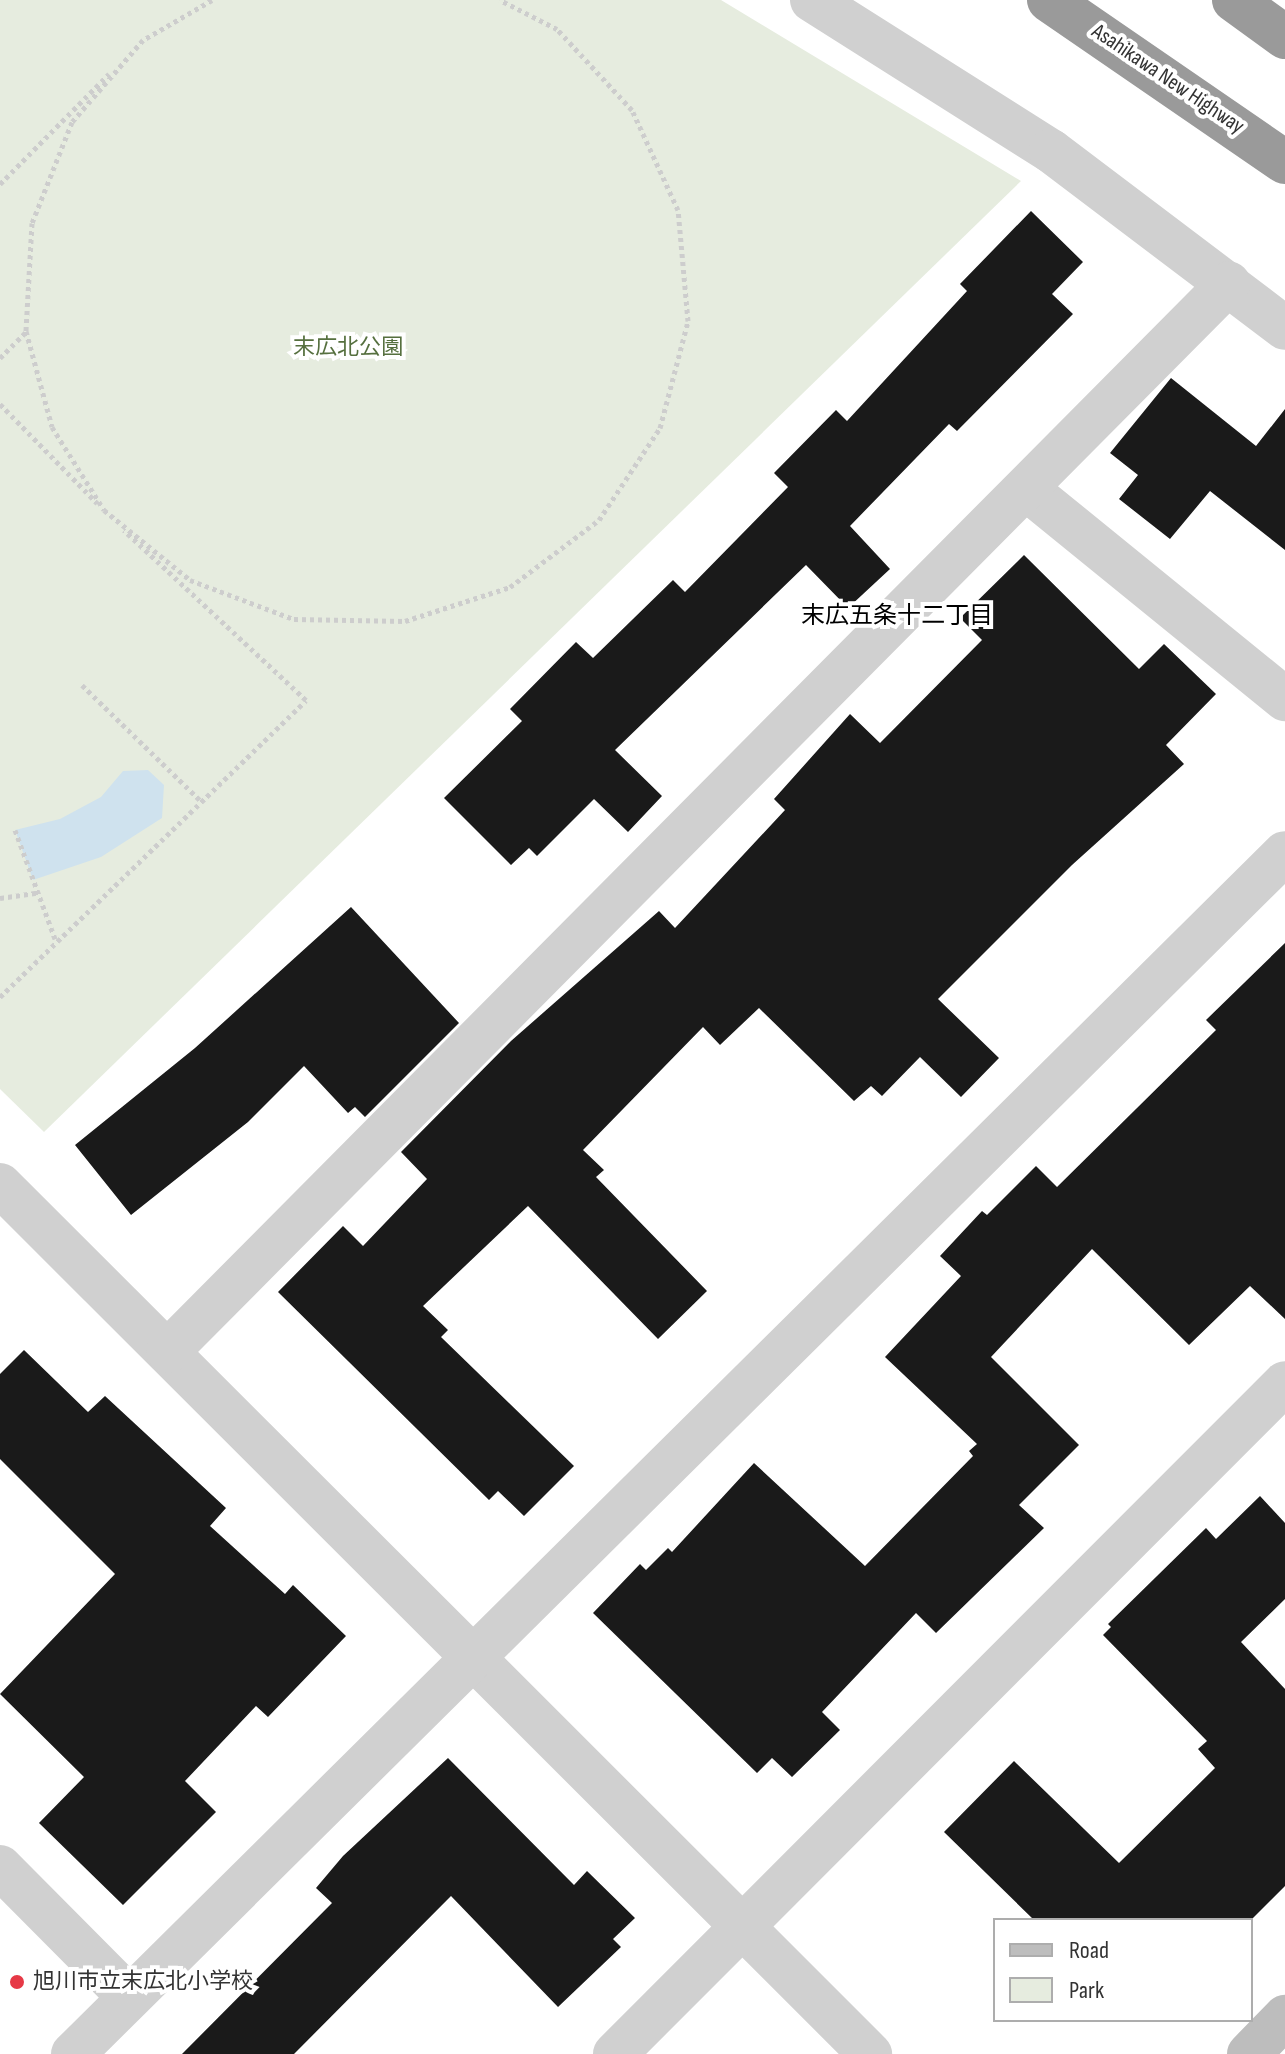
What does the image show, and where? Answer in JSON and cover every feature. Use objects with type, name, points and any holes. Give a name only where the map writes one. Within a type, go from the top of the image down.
[{"type":"highway","name":"Asahikawa New Highway","points":[[1049,0],[1285,162]]},
{"type":"highway","points":[[1234,0],[1285,37]]},
{"type":"street","points":[[812,0],[1051,151],[1285,328]]},
{"type":"street","points":[[168,1351],[1029,491],[1229,283]]},
{"type":"street","points":[[1029,491],[1285,699]]},
{"type":"street","points":[[73,2054],[1285,853]]},
{"type":"street","points":[[0,1185],[870,2054]]},
{"type":"street","points":[[615,2054],[1285,1383]]},
{"type":"street","points":[[0,1867],[129,1997]]},
{"type":"street","points":[[1249,2054],[1285,2017]]},
{"type":"path","points":[[0,184],[143,40],[212,0]]},
{"type":"path","points":[[143,40],[72,122],[32,223],[26,331],[52,427],[104,510],[190,580],[294,619],[405,621],[510,587],[599,520],[660,428],[688,321],[678,210],[632,110],[557,29],[500,0]]},
{"type":"path","points":[[0,358],[26,331]]},
{"type":"path","points":[[0,404],[104,510],[306,700],[55,939],[0,997]]},
{"type":"path","points":[[82,685],[200,800]]},
{"type":"path","points":[[15,830],[55,939]]},
{"type":"path","points":[[0,898],[37,893]]},
{"type":"green space","name":"末広北公園","points":[[0,0],[721,0],[1021,181],[44,1132],[0,1089]]},
{"type":"water","points":[[148,770],[164,785],[162,818],[101,857],[33,880],[15,830],[60,819],[101,797],[123,771]]},
{"type":"building","points":[[1031,211],[1083,262],[1052,294],[1073,314],[957,431],[949,424],[850,526],[890,569],[848,608],[806,565],[615,750],[662,796],[628,832],[594,799],[537,856],[529,848],[511,865],[444,798],[522,721],[510,709],[576,642],[593,658],[673,580],[685,592],[788,487],[774,473],[836,410],[847,421],[967,291],[960,284]]},
{"type":"building","points":[[1171,378],[1256,446],[1285,409],[1285,550],[1210,491],[1170,539],[1119,499],[1138,475],[1110,453]]},
{"type":"building","points":[[1024,555],[1139,669],[1164,644],[1216,694],[1166,745],[1184,764],[1072,865],[938,999],[999,1058],[961,1097],[920,1057],[882,1096],[871,1086],[854,1101],[759,1008],[720,1045],[703,1027],[583,1150],[604,1170],[596,1177],[707,1291],[658,1339],[528,1206],[423,1306],[448,1330],[441,1337],[574,1466],[524,1516],[498,1491],[489,1500],[278,1292],[343,1226],[363,1246],[427,1179],[401,1152],[511,1041],[659,911],[675,928],[785,810],[774,799],[850,714],[880,743],[982,640],[960,618]]},
{"type":"building","points":[[351,907],[459,1023],[365,1117],[355,1107],[348,1113],[304,1066],[248,1122],[131,1215],[75,1145],[195,1048]]},
{"type":"building","points":[[1285,943],[1285,1319],[1250,1286],[1189,1345],[1092,1249],[991,1357],[1079,1445],[1019,1505],[1044,1528],[936,1633],[916,1613],[822,1712],[840,1730],[792,1777],[772,1758],[757,1773],[593,1613],[640,1564],[646,1570],[668,1548],[672,1552],[754,1463],[865,1566],[973,1456],[969,1451],[977,1444],[885,1357],[961,1276],[940,1256],[982,1211],[987,1215],[1036,1166],[1057,1187],[1216,1030],[1206,1020]]},
{"type":"building","points":[[24,1350],[88,1412],[105,1396],[226,1508],[210,1526],[285,1594],[293,1585],[346,1636],[268,1717],[256,1706],[185,1781],[216,1812],[123,1905],[39,1823],[84,1777],[0,1694],[115,1574],[0,1459],[0,1374]]},
{"type":"building","points":[[1260,1496],[1285,1523],[1285,1599],[1241,1642],[1285,1689],[1285,1886],[1253,1918],[1032,1918],[944,1832],[1014,1761],[1119,1863],[1215,1768],[1198,1749],[1207,1741],[1103,1635],[1111,1627],[1108,1624],[1206,1528],[1216,1539]]},
{"type":"building","points":[[448,1758],[574,1885],[587,1871],[635,1918],[613,1939],[621,1947],[558,2007],[451,1896],[294,2054],[182,2054],[332,1903],[316,1888],[343,1856]]},
{"type":"place","name":"旭川市立末広北小学校","points":[[17,1982]]},
{"type":"district","name":"末広五条十二丁目","points":[[897,616]]}]
